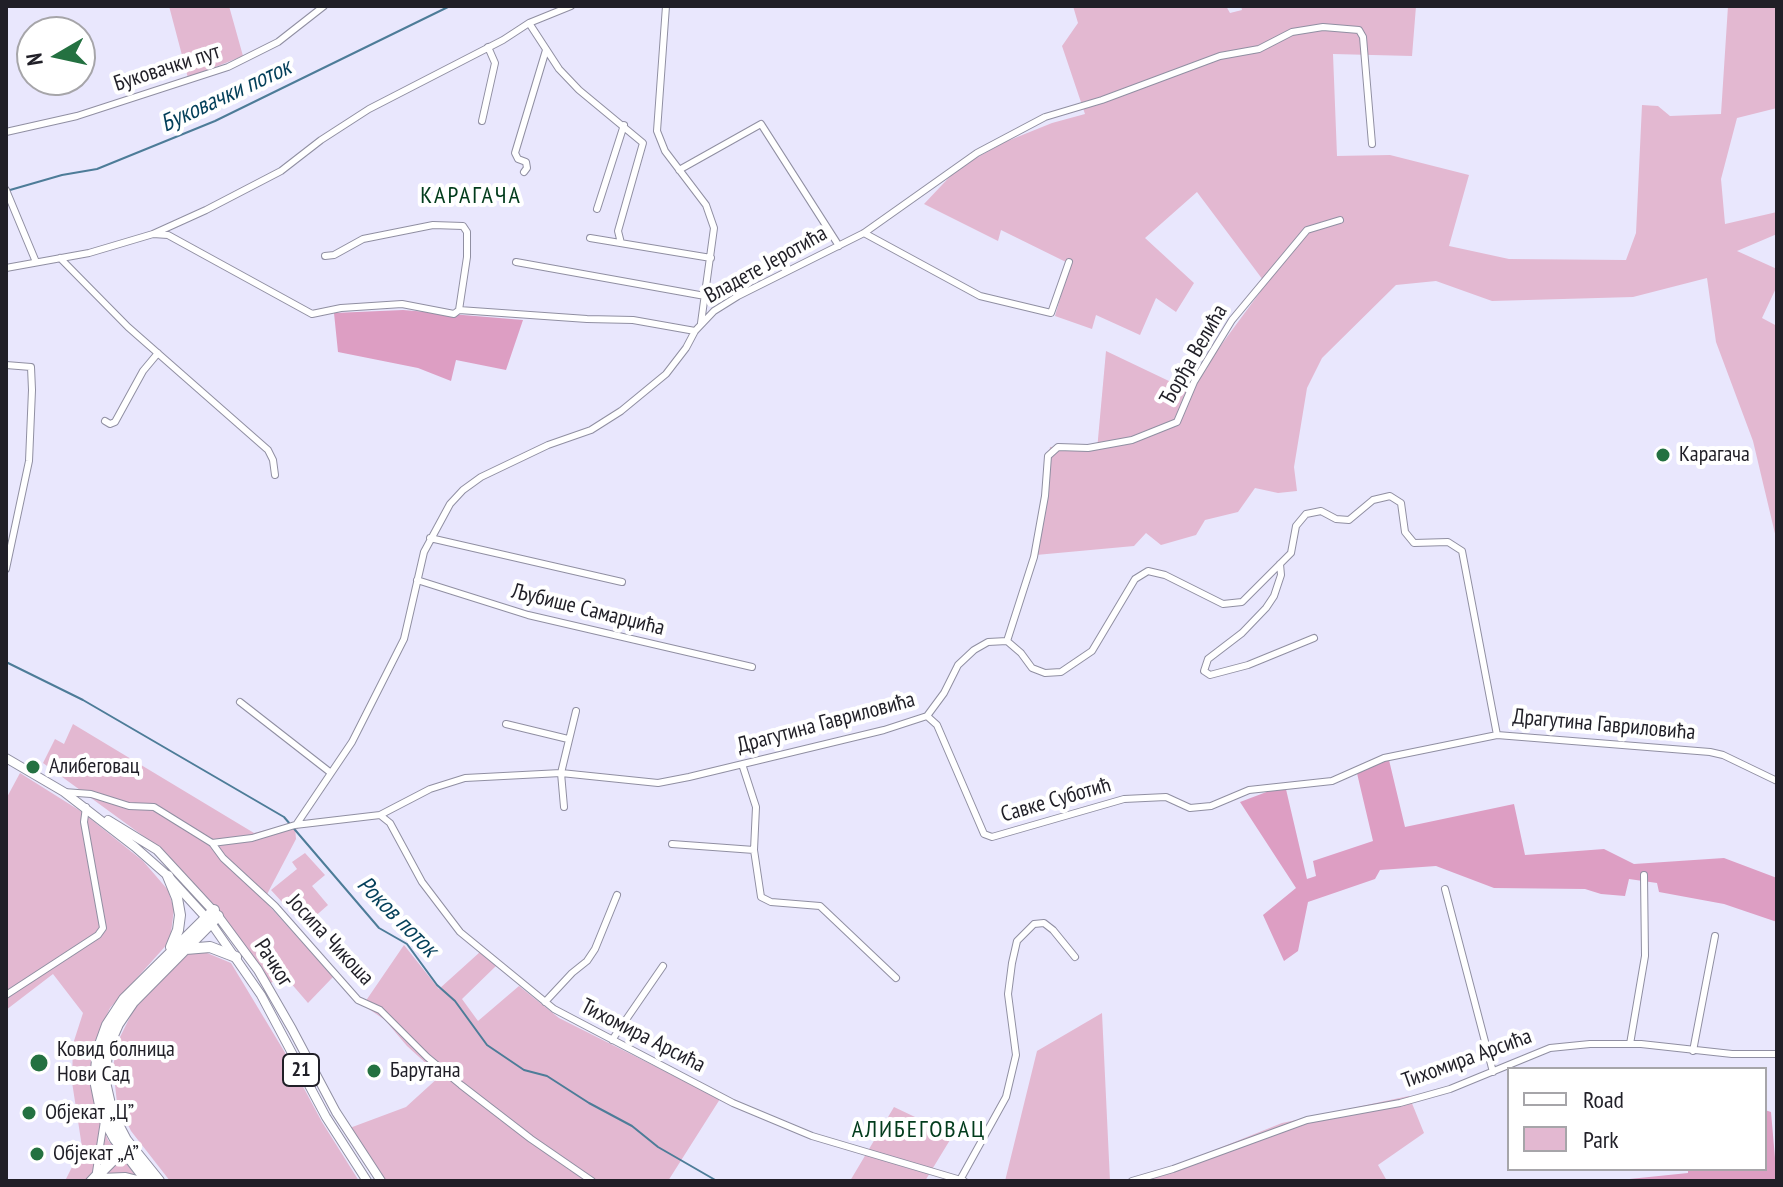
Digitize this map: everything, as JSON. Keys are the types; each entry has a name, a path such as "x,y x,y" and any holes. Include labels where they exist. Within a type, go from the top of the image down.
{"highway":[{"path":"167,954 178,930 180,915 168,876"},
{"path":"146,1181 125,1146 112,1113 106,1089 105,1062 109,1043 133,1002 212,916"},
{"path":"159,1181 104,1121 95,1080 100,1041 119,1005 167,954 212,916"},
{"path":"184,950 210,947 236,957"}],"main road":[{"name":"Рачког","path":"6,758 157,850 262,978 336,1112 381,1181"},
{"name":"Рачког","path":"86,807 212,916 271,1012 326,1117 367,1181"}],"street":[{"name":"Буковачки пут","path":"6,132 77,116 228,67 278,42 324,6"},
{"path":"6,268 89,253 153,234 281,171 369,109 529,23 571,6"},
{"path":"666,6 657,131 661,144 711,213 714,228 701,323"},
{"path":"529,23 546,50 579,90 643,143 618,231 621,243"},
{"name":"Владете Јеротића","path":"292,827 352,742 404,639 430,538 455,498 481,477 548,445 591,430 643,395 666,374 701,323 714,311 864,233 977,153 1045,117 1102,100 1220,56 1259,49 1292,32 1355,28 1361,33 1372,144"},
{"path":"482,121 495,63 488,47"},
{"path":"524,172 526,162 518,159 515,153 546,50"},
{"path":"679,170 756,124 761,124 839,246"},
{"path":"597,209 624,125"},
{"path":"6,190 36,262"},
{"name":"Ђорђа Велића","path":"1007,641 1034,557 1045,496 1048,456 1058,447 1088,448 1132,440 1177,422 1194,382 1232,320 1307,230 1340,220"},
{"path":"325,256 334,255 363,239 433,225 463,226 467,232 467,257 459,310"},
{"path":"864,233 980,296 1051,313 1069,262"},
{"path":"153,234 168,235 312,314 341,308 402,304 454,314 459,310 633,320 695,331"},
{"path":"590,238 711,258"},
{"path":"60,258 158,353 268,450 275,475"},
{"path":"516,262 705,296"},
{"path":"105,421 110,424 115,422 143,371 158,353"},
{"path":"6,365 31,367 32,380 29,461 6,569"},
{"name":"Драгутина Гавриловића","path":"212,843 252,838 292,827 380,815 430,789 465,778 561,773 658,783 884,730 927,716 944,693 958,665 988,642 1007,641 1032,668 1045,673 1061,672 1092,651 1135,579 1148,571 1165,575 1223,604 1242,602 1291,553 1296,526 1306,514 1321,511 1336,519 1349,520 1373,500 1390,496 1401,503 1405,532 1414,543 1448,542 1462,551 1497,735 1710,752 1723,755 1777,781"},
{"path":"430,538 622,582"},
{"path":"1280,564 1281,575 1266,608 1242,633 1208,659 1204,671 1210,675 1248,665 1314,638"},
{"name":"Љубише Самарџића","path":"417,580 528,615 752,667"},
{"path":"240,702 331,773"},
{"path":"564,807 561,773 576,711"},
{"name":"Савке Суботић","path":"927,716 937,725 984,834 992,837 1124,799 1166,797 1190,808 1211,806 1249,790 1332,781 1384,758 1497,735"},
{"path":"506,724 568,739"},
{"path":"742,764 756,807 754,850 761,897 771,902 820,906 896,978"},
{"name":"Јосипа Чикоша","path":"64,792 91,794 129,806 154,807 212,843 223,858 275,906 358,1000 380,1010 427,1057 461,1085 592,1181"},
{"path":"6,995 98,935 103,928 84,822 86,807"},
{"name":"Тихомира Арсића","path":"380,815 390,823 422,882 460,932 545,1002 584,1027 733,1103 812,1136 962,1180"},
{"path":"672,844 754,850"},
{"path":"1630,1044 1645,956 1644,875"},
{"path":"1445,889 1493,1072"},
{"path":"545,1002 587,961 617,895"},
{"path":"962,1180 1006,1097 1016,1055 1008,994 1017,941 1034,924 1044,923 1075,957"},
{"path":"1693,1051 1715,936"},
{"path":"612,1040 663,966"},
{"name":"Тихомира Арсића","path":"1132,1181 1173,1169 1286,1126 1400,1103 1450,1089 1550,1048 1630,1044 1732,1054 1777,1054"},
{"path":"95,1178 104,1121"},
{"path":"95,1178 125,1146"},
{"path":"95,1178 125,1176 146,1181"}],"green space":[{"path":"169,6 229,6 243,56 188,78"},
{"path":"1073,6 1226,6 1230,13 1242,10 1241,6 1416,6 1412,56 1333,54 1337,156 1390,155 1469,175 1449,246 1509,259 1626,260 1636,233 1642,105 1658,106 1670,116 1721,114 1728,6 1777,6 1777,108 1737,118 1721,179 1725,224 1777,212 1777,234 1737,251 1777,269 1777,286 1762,318 1777,326 1777,542 1753,441 1716,342 1707,278 1633,297 1492,301 1436,281 1396,285 1322,358 1307,388 1294,467 1297,491 1278,493 1255,488 1238,512 1205,520 1196,535 1161,545 1146,533 1134,546 1036,555 1050,447 1097,450 1106,351 1192,392 1213,356 1266,284 1197,192 1145,238 1194,283 1176,312 1156,298 1140,335 1096,315 1092,329 1055,316 1070,264 1001,230 998,241 924,204 958,168 1005,142 1052,123 1085,114 1062,46 1078,23"},
{"path":"73,724 254,833 282,826 295,827 296,839 264,900 333,977 308,1003 283,974 271,983 220,911 161,849 43,763 55,739 64,744"},
{"path":"20,773 82,812 143,861 168,890 174,909 170,941 110,1008 95,1041 91,1071 96,1111 108,1140 140,1181 65,1181 82,1147 72,1082 73,1044 83,1013 53,974 6,1010 6,799"},
{"path":"305,853 325,875 312,886 328,905 304,926 271,890 297,869 292,862"},
{"path":"404,945 439,989 480,952 497,965 462,999 478,1021 519,986 559,1018 720,1099 668,1181 381,1181 347,1129 406,1107 440,1076 407,1046 385,1020 363,1005"},
{"path":"200,950 231,963 359,1181 170,1181 131,1131 117,1103 113,1066 119,1039 136,1005 185,955"},
{"path":"1102,1013 1110,1181 1005,1181 1037,1051"},
{"path":"1409,1096 1424,1133 1378,1165 1387,1181 1123,1181 1172,1167 1282,1123"},
{"path":"894,1107 953,1135 925,1181 850,1181"}],"shaded area":[{"path":"403,310 523,320 506,370 456,360 451,381 418,368 338,352 334,313"},
{"path":"1389,760 1405,827 1514,804 1525,855 1604,849 1634,864 1724,858 1777,878 1777,922 1724,904 1659,892 1657,883 1629,879 1625,896 1585,889 1494,888 1436,866 1380,870 1375,879 1308,902 1298,951 1284,961 1263,915 1296,888 1240,802 1285,785 1307,879 1316,876 1313,861 1373,841 1356,769"},
{"path":"1767,1111 1771,1112 1777,1181 1610,1181 1688,1173 1767,1171"}],"waterway":[{"name":"Буковачки поток","path":"10,190 97,169 215,121 450,6"},
{"name":"Роков поток","path":"6,662 83,700 284,817 379,928 407,944 487,1045 524,1070 547,1076 632,1126 658,1147 717,1181"}],"place":[{"name":"Карагача","path":"1663,455"},
{"name":"Алибеговац","path":"33,767"},
{"name":"Ковид болница Нови Сад","path":"39,1063"},
{"name":"Барутана","path":"374,1071"},
{"name":"Објекат „Ц”","path":"29,1113"},
{"name":"Објекат „А”","path":"37,1154"}],"district":[{"name":"КАРАГАЧА","path":"471,196"},
{"name":"АЛИБЕГОВАЦ","path":"919,1130"}]}
